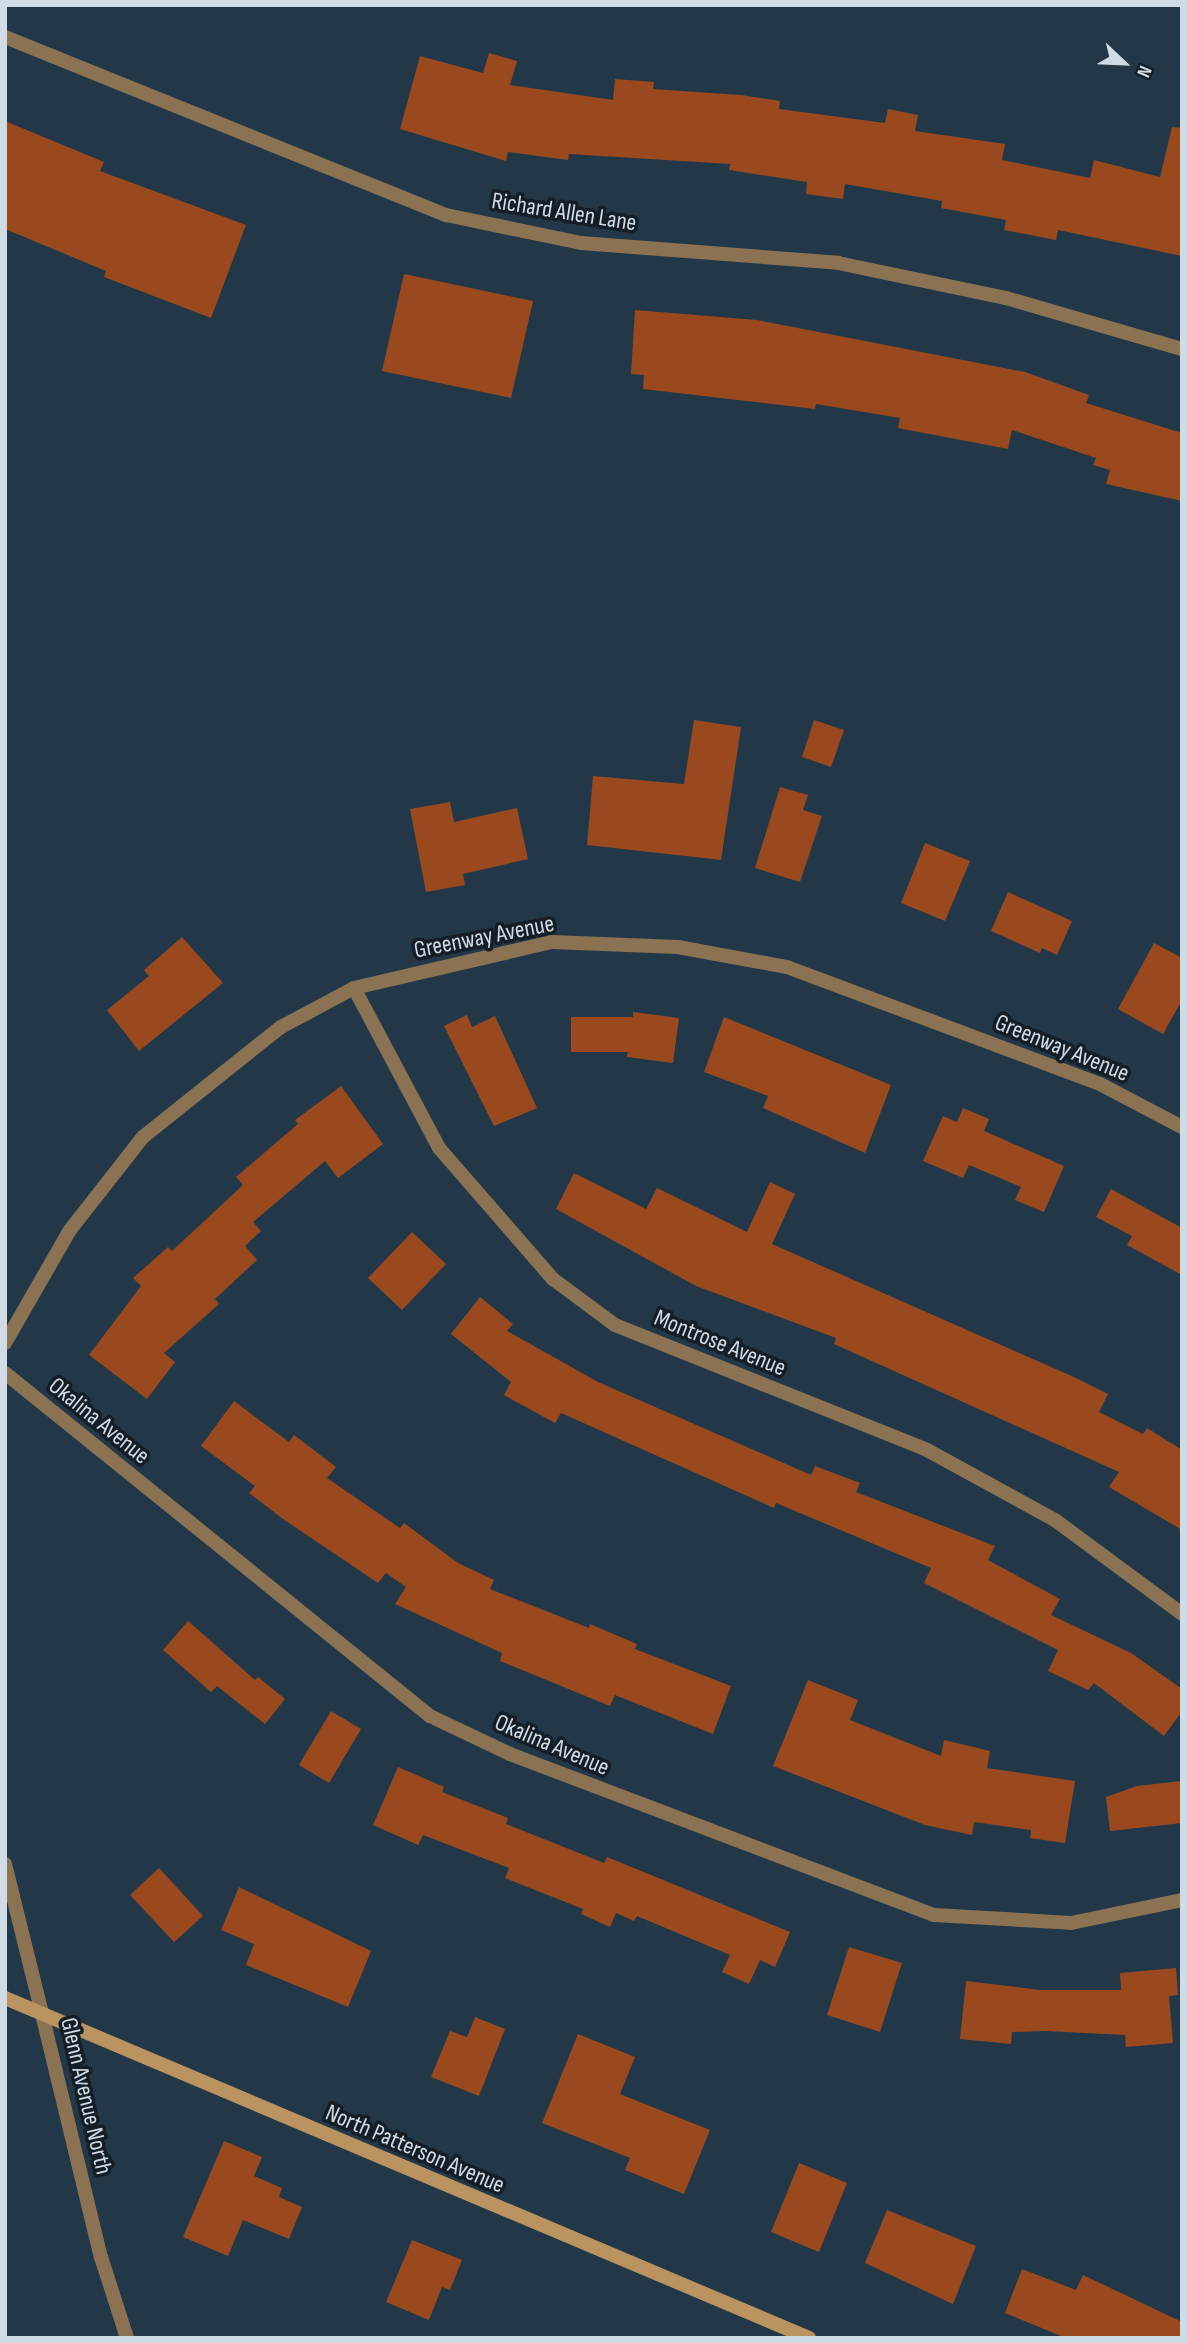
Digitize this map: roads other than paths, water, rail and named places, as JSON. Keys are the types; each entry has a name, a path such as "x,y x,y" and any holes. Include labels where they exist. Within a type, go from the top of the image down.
{"main road":[{"name":"North Patterson Avenue","path":"5,1998 809,2338"}],"street":[{"name":"Richard Allen Lane","path":"5,37 446,215 581,243 838,263 1006,298 1182,349"},
{"name":"Greenway Avenue","path":"5,1343 70,1230 143,1138 281,1027 354,988 552,943 678,947 787,967 1100,1084 1182,1127"},
{"name":"Montrose Avenue","path":"354,988 439,1147 553,1279 615,1325 927,1450 1055,1520 1182,1615"},
{"name":"Okalina Avenue","path":"5,1373 430,1716 510,1754 934,1915 1071,1923 1182,1899"},
{"name":"Glenn Avenue North","path":"5,1864 101,2257 127,2338"}]}
